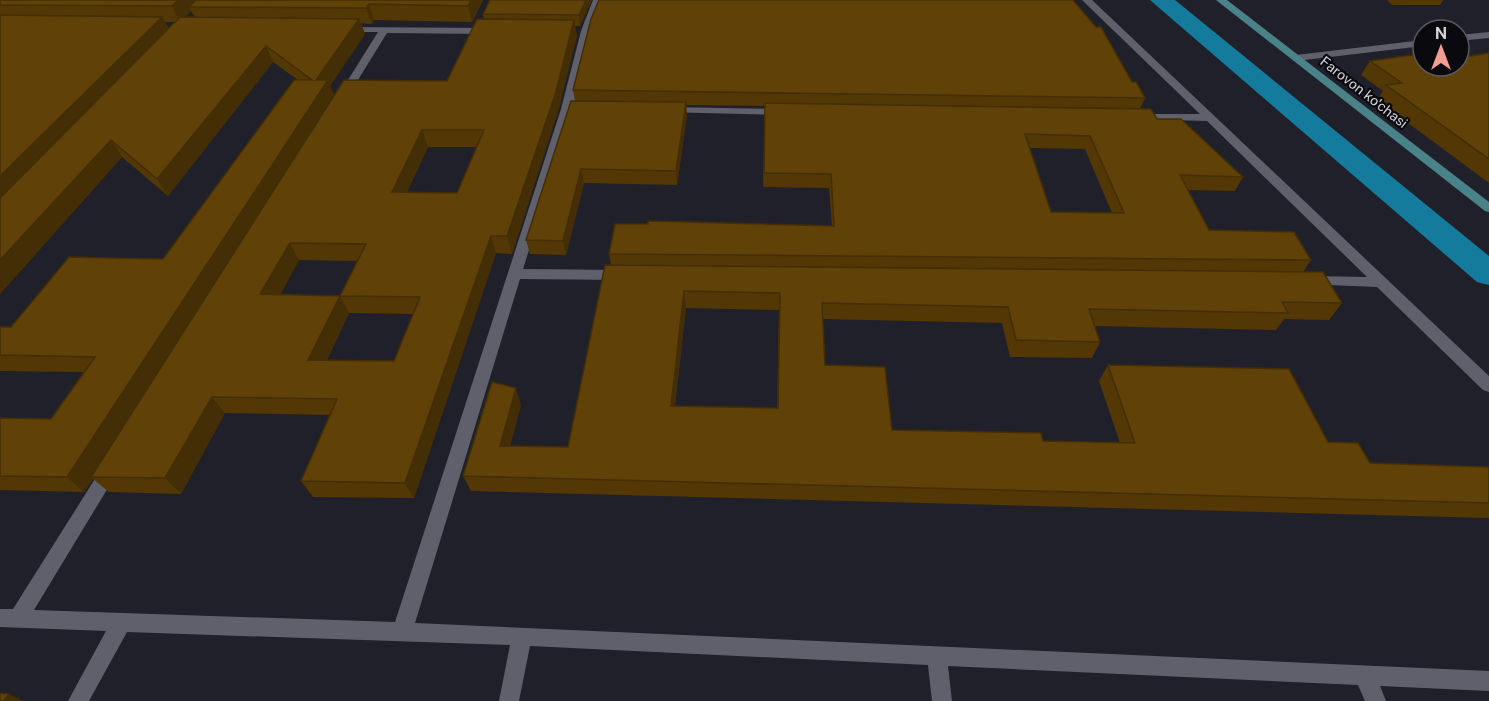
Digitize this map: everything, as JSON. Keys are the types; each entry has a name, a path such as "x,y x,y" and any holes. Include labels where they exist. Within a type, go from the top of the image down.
{"street":[{"name":"Farovon ko'chasi","path":"1221,0 1489,208"},
{"path":"402,632 515,274 573,109 580,31 601,4"},
{"path":"1087,5 1209,118 1489,386"},
{"path":"337,29 503,31"},
{"path":"333,111 384,30"},
{"path":"650,110 793,112"},
{"path":"1126,117 1209,118"},
{"path":"515,274 634,275"},
{"path":"1299,281 1382,282"},
{"path":"9,618 119,456"},
{"path":"9,618 522,636 1489,681"},
{"path":"78,701 121,623"},
{"path":"509,701 522,636"},
{"path":"937,656 942,701"},
{"path":"1364,676 1376,701"}],"lane":[{"path":"1471,37 1489,35"},
{"path":"1296,58 1411,44"}],"building":[{"path":"0,0 178,0 172,6 0,5"},
{"path":"196,0 471,0 468,6 369,4 366,8 189,7"},
{"path":"490,0 586,0 579,15 483,14"},
{"path":"599,0 1073,0 1096,27 1101,27 1132,82 1136,82 1145,98 573,90 591,19"},
{"path":"0,15 162,17 0,176"},
{"path":"180,17 359,19 316,80 328,80 67,477 0,476 0,418 51,419 95,357 0,355 0,327 11,327 69,257 163,259 294,80 312,80 266,46 157,179 111,140 0,260 0,198"},
{"path":"477,19 574,20 556,92 507,236 491,236 405,483 301,481 337,399 212,397 165,478 91,477 344,80 447,81","holes":["422,130 484,130 457,193 392,192","290,243 366,244 340,296 260,294","340,296 420,297 394,361 308,360"]},
{"path":"1489,53 1489,159 1386,85 1402,83 1370,61 1411,55 1411,78 1471,78 1471,56"},
{"path":"571,101 686,102 676,171 581,169 563,241 526,240"},
{"path":"765,103 1151,109 1157,119 1181,119 1243,177 1180,175 1209,230 1294,232 1311,260 609,254 615,224 648,224 648,221 834,226 831,174 764,173","holes":["1025,134 1090,136 1124,213 1051,212"]},
{"path":"605,265 1323,272 1342,303 1282,302 1288,313 1089,309 1100,342 1016,340 1008,307 822,303 825,365 885,367 892,430 1041,433 1043,441 1135,443 1108,365 1289,369 1328,442 1358,443 1370,463 1489,467 1489,503 463,476 492,382 516,388 500,446 568,447","holes":["684,291 780,293 778,408 671,406"]},
{"path":"0,693 9,694 4,701 0,701"}],"waterway":[{"path":"1161,0 1489,274"}]}
